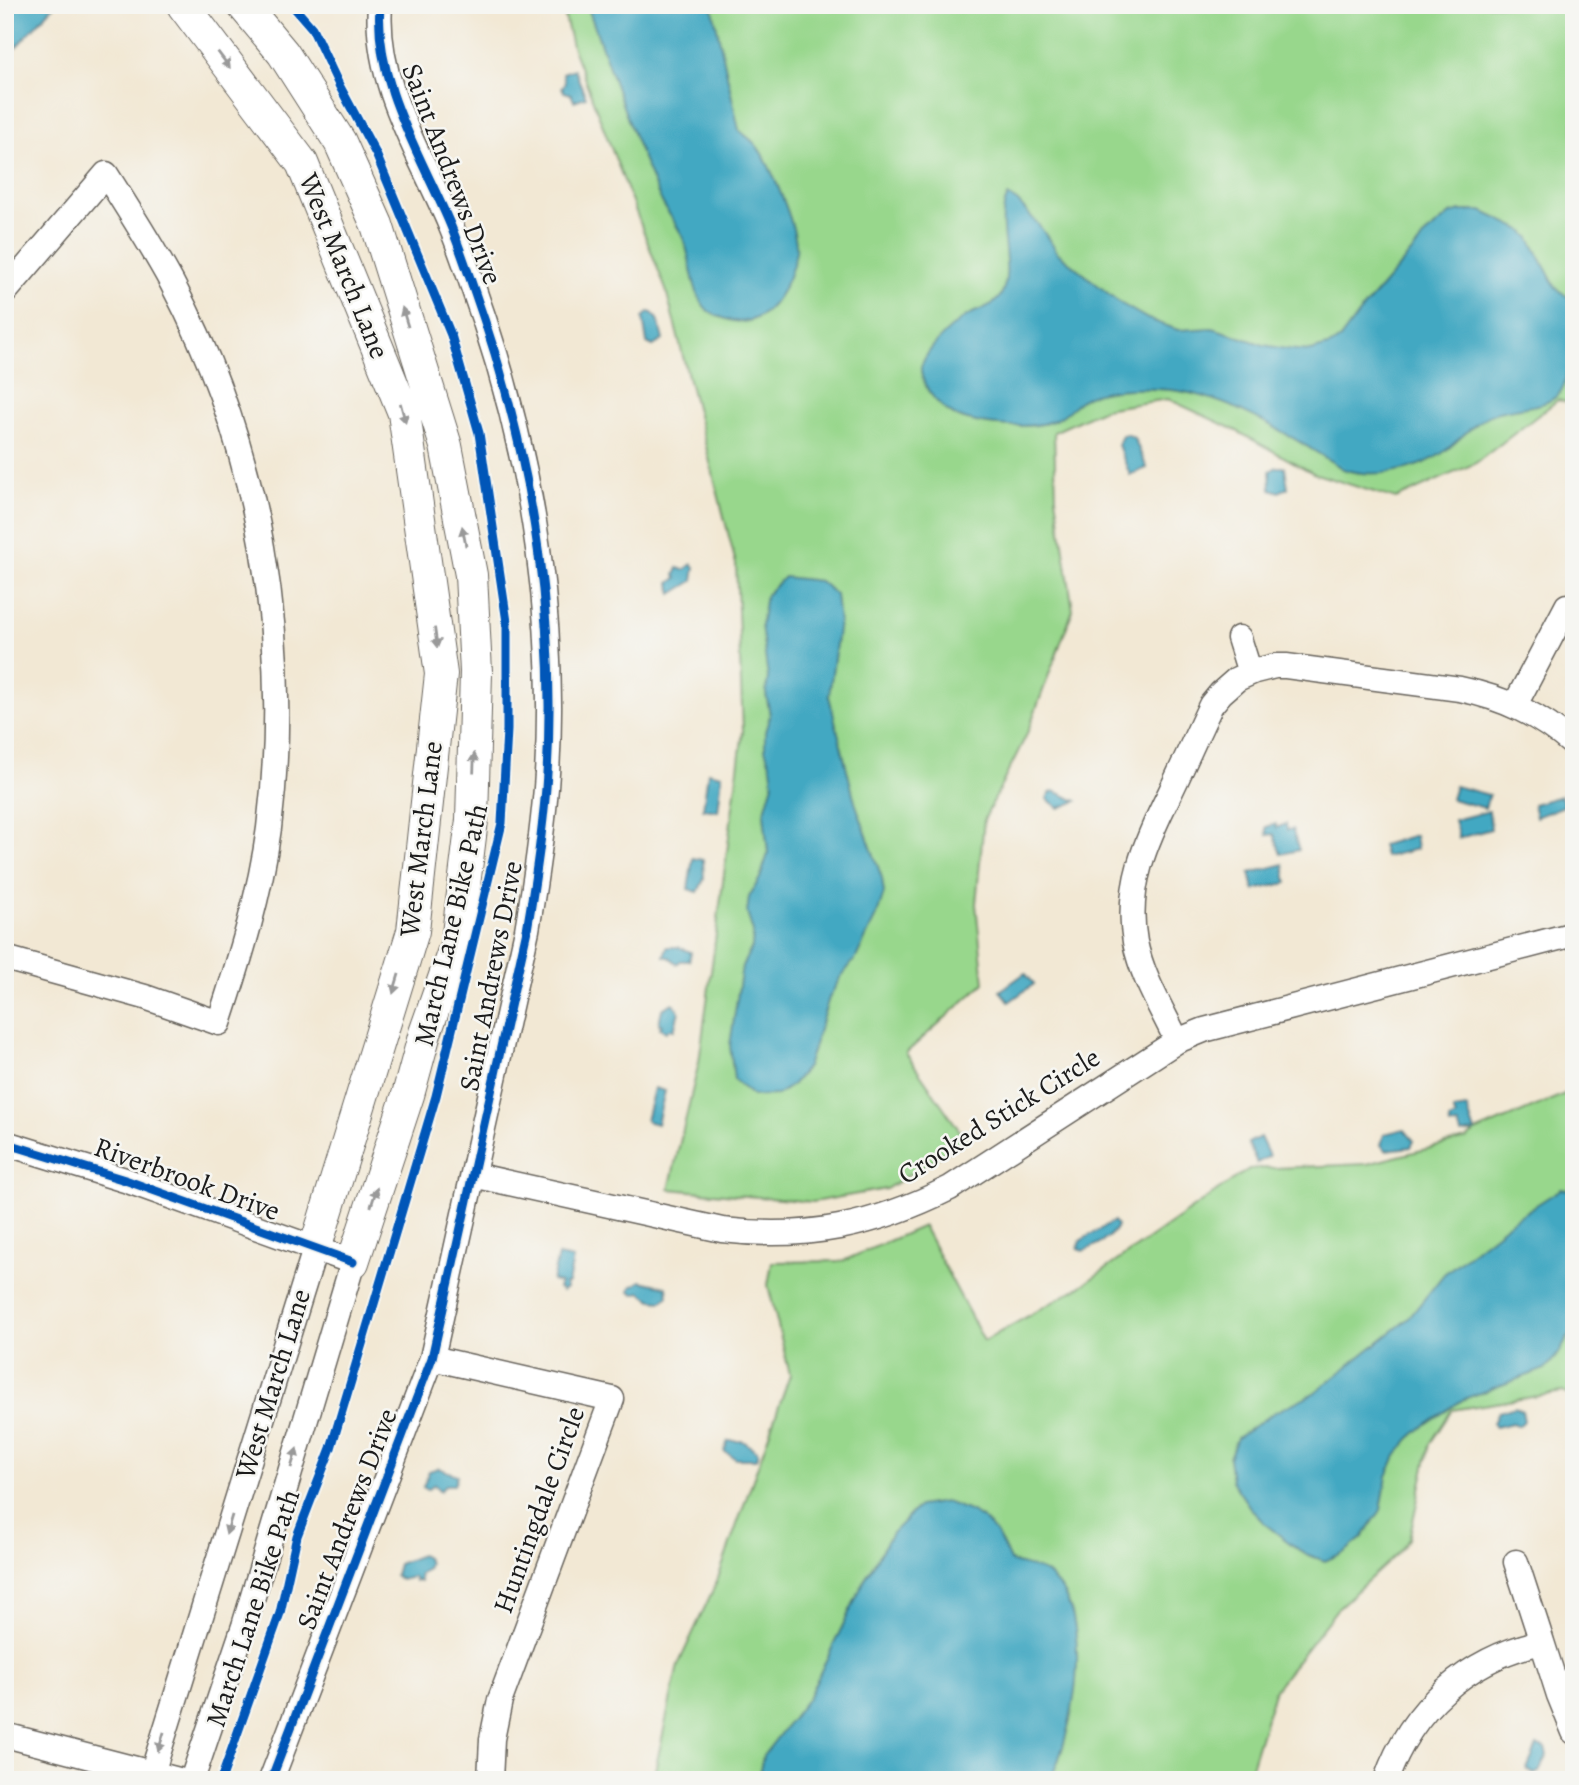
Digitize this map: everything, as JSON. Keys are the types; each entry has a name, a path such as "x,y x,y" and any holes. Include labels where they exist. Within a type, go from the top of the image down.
{"main road":[{"name":"West March Lane","path":"184,5 302,163 404,413 441,674 413,930 315,1249"},
{"name":"West March Lane","path":"243,5 283,53 340,142 377,225 446,446 471,575 476,672 472,820 457,942 425,1033 408,1095 353,1262"}],"street":[{"name":"Saint Andrews Drive","path":"271,1780 432,1358 527,930 539,860 547,774 547,642 541,574 519,441 501,375 452,228 398,109 387,78 381,47 380,5"},
{"path":"5,292 106,174 173,285 201,345 237,443 256,514 267,577 275,642 277,708 268,829 257,892 242,953 219,1023 145,997 5,958"},
{"path":"1515,705 1567,606"},
{"path":"1239,638 1250,673"},
{"path":"1177,1041 1143,968 1135,943 1133,896 1137,867 1146,842 1211,705 1237,680 1250,673 1286,666 1460,689 1515,705 1542,720 1574,745"},
{"name":"Crooked Stick Circle","path":"473,1175 722,1230 798,1234 839,1228 912,1207 950,1188 1177,1041 1204,1030 1574,934"},
{"name":"Riverbrook Drive","path":"5,1143 114,1176 353,1262"},
{"name":"West March Lane","path":"151,1776 315,1249"},
{"name":"West March Lane","path":"192,1780 244,1626 353,1262"},
{"name":"Huntingdale Circle","path":"432,1358 612,1399 500,1700 492,1738 490,1780"},
{"path":"1516,1562 1559,1695 1574,1732"},
{"path":"1386,1780 1393,1759 1407,1734 1445,1689 1471,1670 1496,1657 1542,1642"},
{"path":"5,1735 151,1776 178,1780"}],"green space":[{"path":"562,5 1574,5 1574,404 1558,400 1476,463 1396,499 1313,473 1235,430 1168,399 1104,409 1054,432 1056,497 1073,610 1026,736 984,820 976,904 984,983 906,1053 966,1140 886,1189 813,1202 669,1189 699,1062 743,731 736,564 666,290 572,46"},
{"path":"1574,1090 1574,1399 1563,1392 1452,1410 1430,1444 1409,1539 1397,1554 1338,1608 1275,1689 1247,1780 653,1780 678,1665 717,1581 790,1375 768,1285 772,1262 843,1261 923,1226 984,1341 1081,1286 1249,1169 1367,1164 1466,1139 1475,1132"}],"water":[{"path":"5,5 53,7 5,59"},
{"path":"587,5 712,5 739,130 755,144 768,165 782,196 796,242 789,278 774,303 764,313 740,322 716,315 707,310 702,302 684,240 650,175"},
{"path":"574,69 586,97 574,101 571,94 564,92 562,87 565,83 563,73"},
{"path":"1008,196 1017,201 1039,225 1058,253 1120,303 1148,319 1178,330 1213,328 1264,345 1311,351 1331,345 1340,339 1424,236 1450,214 1482,211 1522,230 1530,238 1556,288 1573,301 1572,347 1564,384 1556,397 1539,405 1500,411 1486,417 1431,460 1407,469 1380,473 1343,469 1283,432 1238,409 1193,394 1171,390 1131,389 1100,392 1082,400 1057,419 1035,425 994,425 958,417 946,410 933,396 923,379 921,368 935,344 947,332 965,317 994,303 1001,295 1006,272 1003,219"},
{"path":"648,312 658,319 663,340 653,346 647,343 643,318"},
{"path":"1127,434 1134,438 1147,468 1130,475 1118,445 1122,435"},
{"path":"1285,467 1288,488 1279,492 1271,489 1270,471"},
{"path":"692,564 695,567 693,581 672,594 670,583 677,578 675,575 678,568 684,570"},
{"path":"784,577 820,581 836,595 839,622 829,696 855,802 882,878 884,893 856,958 829,998 807,1067 793,1084 777,1095 753,1096 734,1080 730,1045 742,966 752,947 753,932 747,913 749,897 760,878 768,854 764,814 773,783 765,749 765,732 770,715 761,625 766,595"},
{"path":"708,772 722,775 718,811 703,809"},
{"path":"1455,786 1489,795 1485,808 1451,799"},
{"path":"1054,791 1077,801 1059,808 1047,799"},
{"path":"1561,796 1564,806 1536,817 1533,804"},
{"path":"1489,811 1491,829 1459,838 1454,820"},
{"path":"1276,824 1276,828 1286,824 1287,830 1292,829 1299,850 1281,854 1274,834 1267,835 1266,827"},
{"path":"1415,835 1417,849 1385,857 1382,845"},
{"path":"693,858 703,860 704,879 698,892 688,889"},
{"path":"1284,864 1287,883 1254,890 1250,873"},
{"path":"667,947 678,947 691,952 689,961 680,961 677,964 664,956"},
{"path":"1025,973 1034,984 1009,1002 1000,991"},
{"path":"673,1003 679,1011 674,1030 669,1029 666,1032 659,1024 662,1009"},
{"path":"654,1088 665,1091 657,1124 646,1121"},
{"path":"1467,1108 1475,1132 1461,1134 1458,1125 1450,1126 1449,1120 1456,1117 1453,1110"},
{"path":"1404,1129 1414,1141 1411,1147 1386,1150 1381,1145 1384,1134"},
{"path":"1260,1137 1269,1156 1257,1163 1248,1143"},
{"path":"1561,1189 1574,1191 1574,1326 1560,1352 1545,1369 1464,1399 1426,1424 1409,1439 1396,1456 1387,1476 1381,1510 1362,1538 1345,1552 1325,1561 1303,1553 1265,1524 1232,1481 1229,1458 1237,1438 1273,1413 1314,1393 1409,1318 1444,1274 1513,1220"},
{"path":"1114,1221 1117,1226 1102,1242 1082,1251 1078,1247 1080,1241"},
{"path":"558,1256 573,1259 568,1284 565,1284 566,1288 562,1291 558,1288 560,1283 552,1281"},
{"path":"641,1281 667,1287 668,1296 662,1301 652,1300 640,1292 634,1294 630,1291 631,1287"},
{"path":"1515,1407 1522,1411 1524,1421 1519,1426 1512,1423 1495,1427 1493,1423 1498,1412"},
{"path":"728,1441 743,1441 758,1452 756,1459 736,1459 724,1451"},
{"path":"438,1468 457,1475 454,1485 446,1485 440,1491 434,1484 428,1490 423,1487 429,1471"},
{"path":"945,1502 969,1511 986,1522 999,1537 1010,1561 1047,1574 1057,1584 1068,1603 1075,1626 1076,1681 1066,1736 1050,1780 758,1780 763,1756 808,1698 866,1577 892,1533 919,1506"},
{"path":"421,1555 429,1563 427,1569 419,1574 420,1581 415,1581 413,1577 401,1580 395,1575 398,1564"},
{"path":"1537,1746 1546,1748 1548,1755 1539,1772 1534,1774 1527,1769"}],"cycle path":[{"name":"March Lane Bike Path","path":"221,1780 280,1613 297,1536 331,1448 436,1096 502,823 507,730 507,622 479,433 451,335 376,154 312,28 292,5"},
{"path":"271,1780 432,1358 527,930 546,788 549,729 545,610 529,492 502,376 484,319 450,224 392,91 384,63 380,5"},
{"path":"5,1143 125,1180 353,1262"}]}
